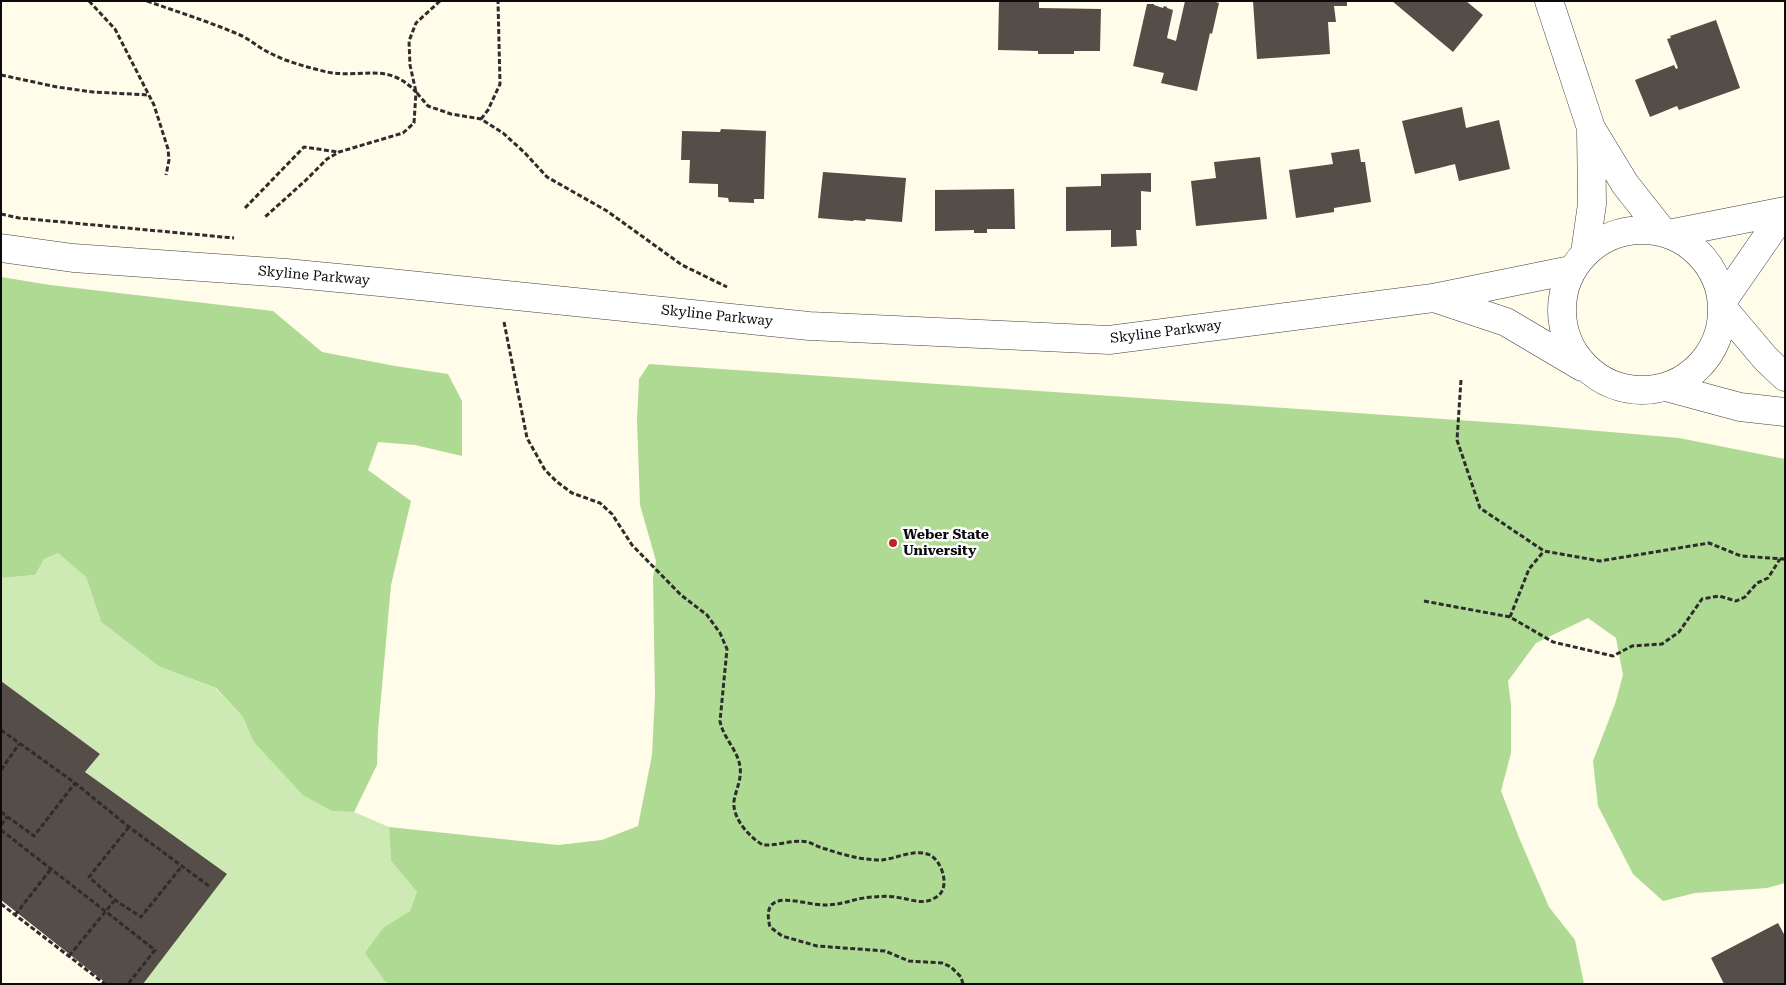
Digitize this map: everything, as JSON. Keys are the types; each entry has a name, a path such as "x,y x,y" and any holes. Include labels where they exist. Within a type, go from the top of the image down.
{"street":[{"path":"1549,1 1591,128 1625,184 1665,232 1687,242 1707,262 1715,274 1722,304 1720,330 1708,356 1689,376 1666,387 1638,391 1611,385 1587,370 1570,347 1561,320 1562,296 1578,261 1592,204 1591,128"},
{"path":"1578,261 1589,248 1613,234 1633,229 1665,232 1785,211"},
{"path":"1722,304 1785,211"},
{"name":"Skyline Parkway","path":"1,248 73,258 286,273 809,326 1109,340 1433,298 1578,261"},
{"name":"Skyline Parkway","path":"1433,298 1506,322 1587,370"},
{"path":"1722,304 1765,358 1785,377"},
{"path":"1666,387 1740,407 1785,412"}],"path":[{"path":"89,1 114,29 149,95 168,149 169,160 166,175"},
{"path":"147,1 242,35 266,52 306,67 341,75 381,73 394,76 408,84 428,106 451,114 481,119 502,133 548,177 607,211 682,265 733,289"},
{"path":"265,217 327,159 339,152 403,133 414,123 416,92 410,65 409,41 416,23 440,1"},
{"path":"481,119 492,103 500,84 498,1"},
{"path":"1,75 57,87 93,92 149,95"},
{"path":"245,208 304,146 339,152"},
{"path":"499,294 527,438 545,470 572,493 600,503 612,514 632,545 681,595 707,615 720,633 727,650 720,721 721,729 737,756 740,766 741,777 734,802 735,812 741,824 763,845 808,842 864,859 893,859 918,852 932,856 942,870 944,880 942,891 935,898 926,902 901,898 872,897 841,904 824,905 783,899 769,909 768,920 770,927 782,936 817,946 885,951 910,961 942,963 951,967 961,977 962,984"},
{"path":"1461,380 1457,440 1480,508 1544,550 1600,561 1709,543 1741,556 1783,559"},
{"path":"1510,617 1529,569 1544,550"},
{"path":"1424,601 1510,617 1553,642 1613,656 1632,646 1662,644 1679,632 1702,599 1719,596 1736,601 1745,597 1757,583 1768,578 1783,559"},
{"path":"1,730 75,783 129,827 209,886"},
{"path":"1,770 20,744"},
{"path":"1,812 34,836 75,783"},
{"path":"1,825 7,816"},
{"path":"129,827 89,877 115,900 141,917 182,866"},
{"path":"1,830 155,950 128,984"},
{"path":"15,915 51,869"},
{"path":"69,956 115,900"},
{"path":"1,904 105,984"}],"green space":[{"path":"1,277 50,285 273,311 322,352 448,374 462,401 462,456 415,445 378,442 368,470 411,501 391,585 378,731 377,765 354,812 332,811 303,795 253,741 243,717 216,688 160,667 101,622 86,577 58,553 44,559 35,575 1,578"},
{"path":"649,364 1530,425 1679,438 1785,459 1785,883 1767,888 1695,893 1663,901 1633,874 1598,806 1593,761 1615,704 1623,675 1616,638 1588,618 1536,643 1508,681 1511,705 1511,753 1501,791 1549,907 1575,940 1584,984 389,984 365,953 384,927 410,911 417,892 391,861 389,827 558,845 602,840 638,826 652,755 655,695 653,578 656,561 640,505 637,421 639,379"},
{"path":"58,553 86,577 101,622 160,667 215,688 243,717 253,741 332,811 354,812 389,827 391,861 417,892 410,911 384,927 385,981 389,984 143,984 227,874 85,772 100,754 1,681 1,578 35,575 44,558"}],"building":[{"path":"999,1 1039,1 1039,8 1101,9 1100,51 1074,51 1074,54 1038,54 1038,51 998,50"},
{"path":"1185,1 1212,1 1219,3 1197,91 1161,83 1164,73 1133,66 1147,4 1154,4 1163,8 1164,6 1173,10 1167,38 1176,41"},
{"path":"1253,1 1347,1 1347,6 1334,6 1336,22 1328,22 1330,54 1257,59"},
{"path":"1392,1 1466,1 1483,15 1453,52"},
{"path":"1716,20 1740,88 1679,110 1677,106 1650,117 1635,80 1674,65 1676,69 1678,68 1667,39 1671,38 1670,36"},
{"path":"1462,107 1466,128 1499,120 1510,169 1459,181 1455,164 1415,174 1402,121"},
{"path":"721,129 766,131 764,199 754,199 754,203 729,202 728,198 718,197 718,184 689,183 690,160 681,160 682,131 720,132"},
{"path":"1359,149 1361,162 1365,162 1371,202 1334,208 1334,212 1296,218 1289,170 1333,164 1331,153"},
{"path":"1260,157 1267,219 1196,226 1191,181 1216,178 1214,162"},
{"path":"823,172 906,178 902,222 818,218"},
{"path":"1151,173 1151,192 1141,191 1141,230 1136,230 1137,246 1111,247 1111,230 1066,231 1066,187 1101,186 1101,174"},
{"path":"1014,189 1015,229 987,229 987,233 974,233 974,230 935,231 935,190"},
{"path":"1,681 100,754 85,772 227,874 143,984 107,984 1,900"},
{"path":"1778,923 1785,936 1785,984 1724,984 1711,958"}],"place":[{"name":"Weber State University","path":"893,543"}]}
